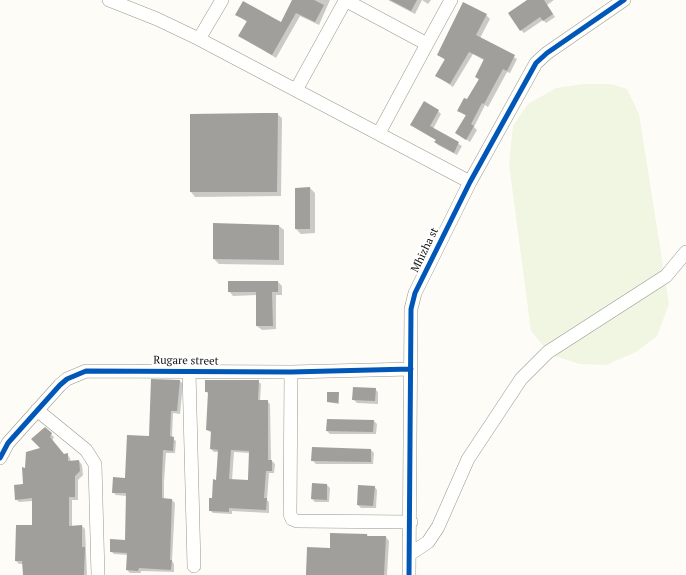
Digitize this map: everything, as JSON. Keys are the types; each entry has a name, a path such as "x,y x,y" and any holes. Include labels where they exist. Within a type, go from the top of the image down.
{"street":[{"path":"109,0 157,19 200,39 470,182"},
{"path":"200,39 222,0"},
{"path":"296,90 345,0 426,44"},
{"path":"379,133 451,0"},
{"name":"Mhizha st","path":"409,575 411,522 411,309 415,293 470,182 541,57 624,0"},
{"path":"410,554 428,542 438,527 468,459 521,379 548,352 666,276 686,252"},
{"name":"Rugare street","path":"0,458 8,442 67,379 86,371 290,372 411,369"},
{"path":"189,372 194,566"},
{"path":"290,372 290,514 292,519 297,521 411,522"},
{"path":"37,410 86,450 95,464 98,575"}],"green space":[{"path":"584,84 611,84 627,89 639,114 669,304 657,336 636,352 606,365 580,364 551,355 531,331 509,164 513,126 528,104 556,88"}],"building":[{"path":"292,0 314,0 324,5 315,22 296,13 272,55 238,36 247,21 235,15 243,1 281,22"},
{"path":"390,0 417,0 411,11"},
{"path":"527,0 544,0 553,14 543,21 540,17 520,31 508,13"},
{"path":"463,2 487,14 476,35 515,55 507,71 503,69 484,104 482,103 471,124 474,126 466,140 455,133 466,115 457,111 464,98 467,99 479,79 475,77 484,59 469,52 450,84 435,76 445,59 437,55"},
{"path":"424,101 439,110 430,126 459,142 454,153 434,142 436,140 410,125"},
{"path":"278,113 277,192 190,192 190,114"},
{"path":"310,187 310,229 295,229 295,188"},
{"path":"213,223 279,225 279,260 213,259"},
{"path":"228,281 278,281 278,292 272,292 273,326 256,326 256,292 228,292"},
{"path":"151,379 180,380 177,411 171,411 170,436 174,437 173,451 163,450 162,498 172,499 171,570 139,568 138,571 126,570 127,553 110,552 110,539 125,540 126,493 112,493 113,477 125,478 127,435 149,436"},
{"path":"205,380 259,380 258,400 268,400 268,460 272,460 272,471 266,471 264,498 267,498 266,510 229,508 229,512 209,511 209,498 212,498 213,479 216,480 218,450 210,449 211,431 206,430 208,392 205,392","holes":["231,450 249,451 248,480 229,479"]},
{"path":"353,387 376,388 375,401 352,400"},
{"path":"327,392 339,392 338,403 327,402"},
{"path":"327,419 374,420 373,432 326,431"},
{"path":"45,427 52,433 50,437 64,454 68,453 68,461 79,460 80,471 75,476 75,497 69,497 69,526 82,525 82,547 85,547 84,575 23,575 22,561 15,561 16,525 32,525 32,498 15,500 14,485 23,484 22,467 25,468 26,452 40,448 31,439"},
{"path":"312,447 371,449 371,462 311,461"},
{"path":"312,483 327,484 327,500 311,499"},
{"path":"358,485 375,486 373,506 357,505"},
{"path":"330,533 386,536 384,575 306,575 307,547 330,548"}],"cycle path":[{"path":"409,575 411,309 415,293 470,182 536,63 547,53 624,0"},
{"path":"0,458 8,443 60,385 67,379 86,371 291,372 411,369"}]}
